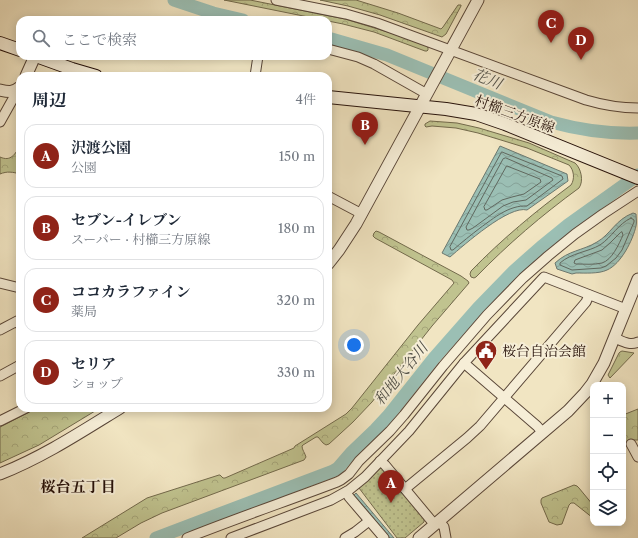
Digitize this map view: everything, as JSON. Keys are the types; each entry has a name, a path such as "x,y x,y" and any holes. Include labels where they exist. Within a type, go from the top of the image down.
{"main road":[{"path":"0,43 16,49"},
{"path":"46,60 82,72"},
{"name":"村櫛三方原線","path":"332,97 461,111 505,124 638,178"}],"street":[{"path":"276,0 330,10 367,20 586,100 609,106 638,108"},
{"path":"332,259 348,237 362,214 478,0"},
{"path":"332,50 374,64 429,90"},
{"path":"28,72 33,60"},
{"path":"256,72 257,60"},
{"path":"0,90 9,92 16,90"},
{"path":"0,122 16,92"},
{"path":"187,538 330,485 345,478 359,461 383,439 443,366 510,290 575,234 638,191"},
{"path":"332,198 362,214"},
{"path":"232,538 322,504 346,492 364,477 409,431 464,363 544,278 626,309"},
{"path":"419,538 543,433 568,411 585,393 604,363 638,279"},
{"path":"0,283 16,287"},
{"path":"405,489 486,420 586,302 589,295"},
{"path":"0,330 16,322"},
{"path":"615,338 631,344 638,342"},
{"path":"464,363 537,426 543,433"},
{"path":"0,376 16,367"},
{"path":"0,421 18,412"},
{"path":"0,474 32,460 56,447 113,412"},
{"path":"631,444 638,457"},
{"path":"380,461 437,523 444,527 446,538"},
{"path":"346,492 384,538"},
{"path":"345,538 369,521"}],"green space":[{"path":"224,0 250,0 330,16 303,16"},
{"path":"320,0 356,0 398,13 441,29 458,5 461,6 446,34 442,37 380,15"},
{"path":"332,16 391,33 427,46 428,50 425,51 374,32 332,22"},
{"path":"430,121 457,123 529,143 575,163 579,168 581,175 581,185 526,230 476,277 471,277 471,271 495,248 532,215 571,185 573,180 573,172 569,165 527,148 478,133 456,128 426,127 425,124"},
{"path":"16,151 16,173 5,172 0,174 0,157 7,159"},
{"path":"376,231 461,276 469,283 432,326 372,402 353,422 329,444 326,445 318,437 316,437 303,445 302,447 306,457 304,460 162,513 141,523 116,538 82,538 147,498 219,475 225,478 294,448 346,414 352,408 418,325 454,283 452,280 375,238 373,236"},
{"path":"622,351 634,353 610,378 608,375 619,353"},
{"path":"638,409 638,440 626,443 626,418 626,414"},
{"path":"29,412 93,412 39,445 0,463 0,427"},
{"path":"380,468 383,468 424,517 424,522 405,538 397,538 359,488"},
{"path":"574,485 577,486 590,501 590,516 574,503 571,503 562,524 557,525 549,522 541,503 542,498"}],"water":[{"path":"500,146 567,174 568,181 527,210 519,210 509,214 487,227 450,257 442,253"},
{"path":"633,213 636,214 636,223 632,238 622,257 612,267 600,272 572,274 557,269 555,263 560,259 602,239 617,223"},
{"path":"356,493 394,538 390,538 354,495"}],"waterway":[{"name":"花川","path":"174,0 226,16"},
{"name":"花川","path":"332,39 387,55 551,122 594,131 638,133"},
{"name":"和地大谷川","path":"156,538 338,468 388,416 434,358 478,308 515,270 568,225 638,175"},
{"name":"和地大谷川","path":"338,468 342,473"}],"place":[{"name":"ココカラファイン","path":"551,43"},
{"name":"セリア","path":"581,60"},
{"name":"セブン-イレブン","path":"365,145"},
{"name":"桜台自治会館","path":"486,370"},
{"name":"沢渡公園","path":"391,503"}],"district":[{"name":"桜台五丁目","path":"78,487"}]}
